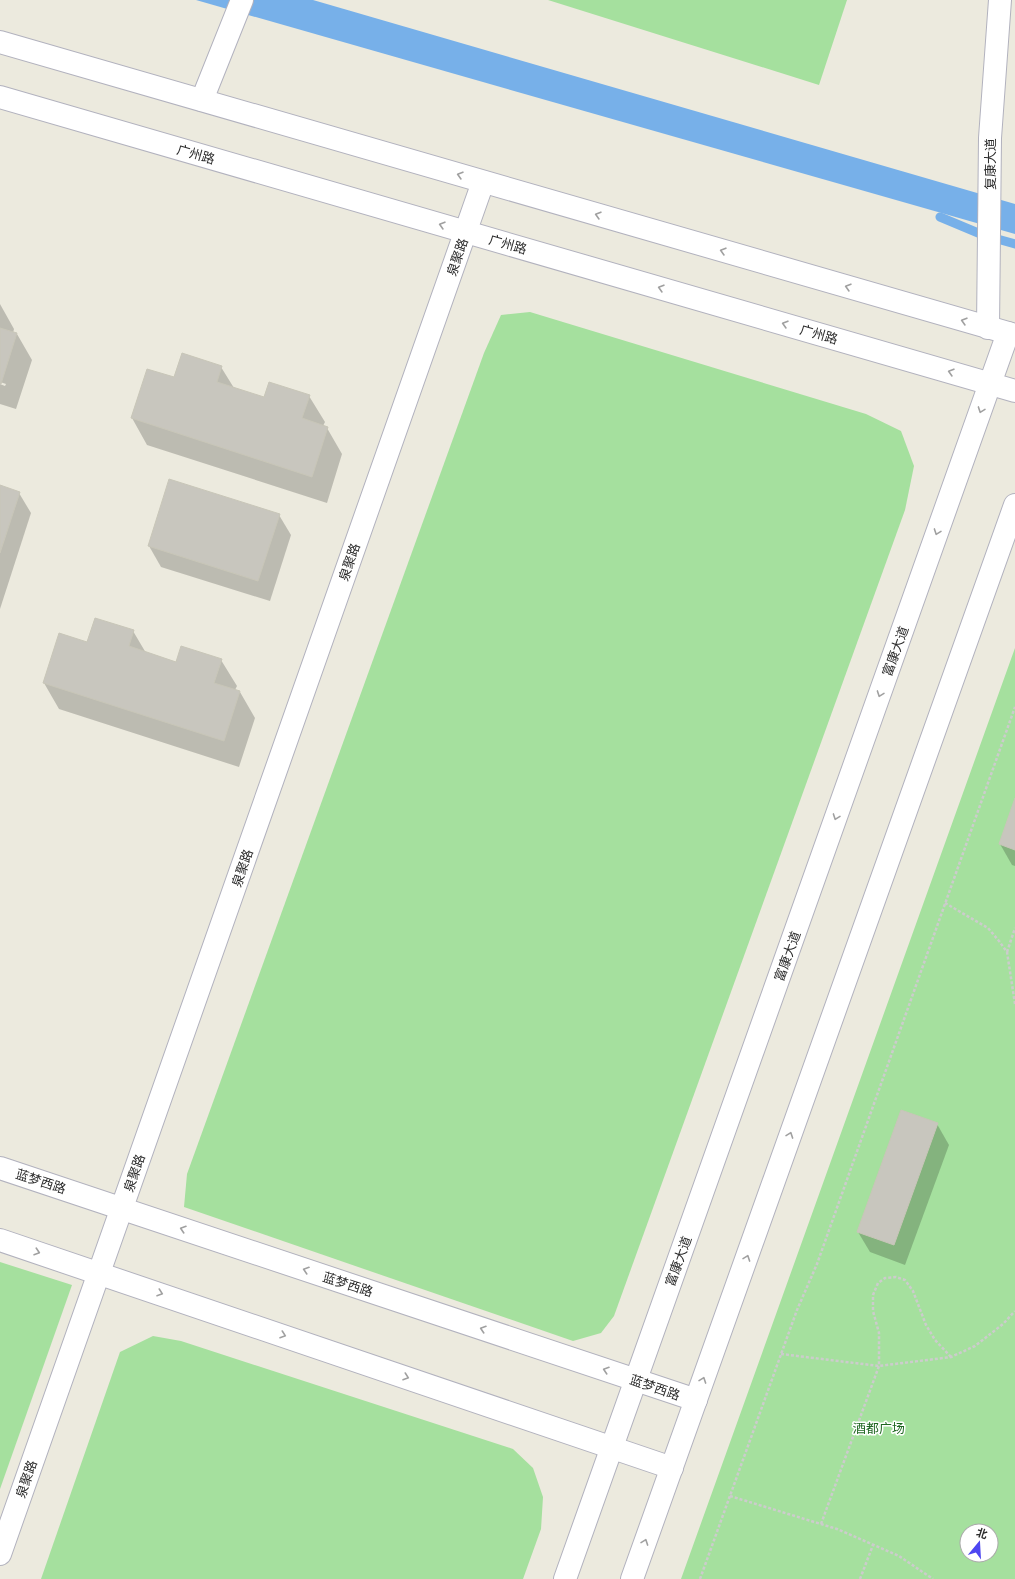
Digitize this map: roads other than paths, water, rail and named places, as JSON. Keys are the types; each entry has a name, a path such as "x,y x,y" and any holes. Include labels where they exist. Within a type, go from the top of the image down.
{"street":[{"path":"202,100 242,0"},
{"name":"复康大道","path":"1000,0 990,138 989,252 1004,332"},
{"path":"0,42 1004,332"},
{"name":"广州路","path":"0,97 1015,391"},
{"name":"泉聚路","path":"0,1554 483,182"},
{"name":"富康大道","path":"565,1579 990,384 1004,332"},
{"path":"632,1579 1015,505"},
{"name":"蓝梦西路","path":"0,1168 696,1400"},
{"path":"0,1240 99,1272 672,1468"}],"water":[{"path":"196,0 313,0 1015,204 1015,234"}],"waterway":[{"path":"940,217 983,235 1015,244"}],"park label":[{"name":"酒都广场","path":"879,1428"}]}
